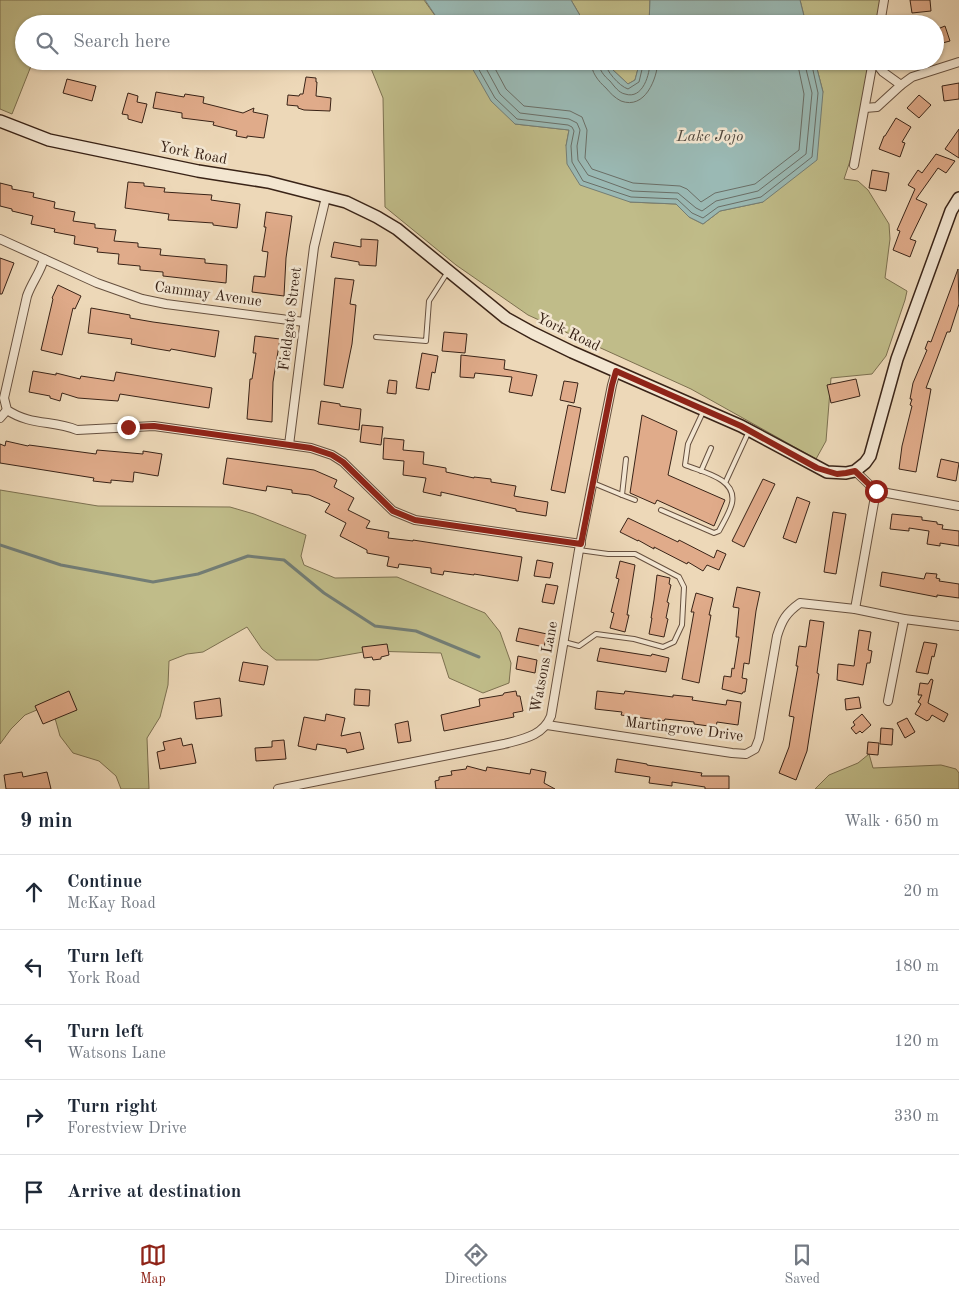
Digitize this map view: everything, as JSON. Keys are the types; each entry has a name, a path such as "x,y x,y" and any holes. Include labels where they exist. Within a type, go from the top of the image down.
{"street":[{"path":"882,15 884,0"},
{"path":"944,67 959,62"},
{"path":"854,165 872,70"},
{"path":"881,70 901,85"},
{"path":"865,108 877,107 912,77 934,70"},
{"name":"York Road","path":"0,121 49,140 198,171 268,182 346,202 397,229 506,318 533,333 749,431 827,472 846,473 855,471"},
{"name":"Fieldgate Street","path":"289,445 314,247 326,198"},
{"path":"959,198 951,212 897,359 870,456 855,471 876,491 959,506"},
{"name":"Cammay Avenue","path":"0,239 97,283 142,299 166,304 304,322"},
{"path":"44,259 40,272 32,282 27,296 4,398 7,410 19,418 67,426 77,430 154,426 311,448 332,455 347,466 393,511 415,520 580,547"},
{"name":"Watsons Lane","path":"278,789 504,744 527,738 540,732 547,725 551,716 580,547 616,371"},
{"path":"0,418 7,410"},
{"path":"876,491 856,609 904,619 959,626"},
{"name":"Martingrove Drive","path":"547,725 746,754 755,749 760,739 782,620 800,603 856,609"},
{"path":"888,701 904,619"}],"lane":[{"path":"376,337 426,341 430,301 448,271"},
{"path":"661,510 714,533 719,531 732,502 731,488 726,481 685,464 684,461 688,444 704,410"},
{"path":"726,481 749,431"},
{"path":"701,471 711,448"},
{"path":"622,495 626,459"},
{"path":"593,483 636,500"},
{"path":"564,642 579,646 596,634 634,638 664,647 674,642 682,624 684,587 680,577 635,554 608,554 580,547"}],"shaded area":[{"path":"0,0 424,0 435,15 15,15 15,70 29,70 12,114 0,109"},
{"path":"571,0 650,0 649,15 580,15"},
{"path":"800,0 888,0 885,15 804,15"},
{"path":"372,70 475,70 515,124 569,130 566,146 630,202 676,204 689,217 703,224 720,211 763,202 823,92 817,70 872,70 863,122 844,179 858,181 868,190 889,224 890,239 885,278 907,291 886,356 872,374 831,378 826,441 816,459 691,389 528,315 456,265 385,207 383,98"},
{"path":"613,70 638,70 635,80 628,84"},
{"path":"0,490 98,506 230,507 254,514 306,535 301,556 304,565 335,578 397,577 485,613 500,632 511,663 509,683 483,693 449,678 441,653 369,651 318,660 276,660 262,649 247,627 203,652 187,654 169,661 168,685 160,717 147,738 149,789 121,789 116,776 99,761 73,753 60,736 51,704 25,715 0,744"},
{"path":"869,754 873,768 941,765 956,769 959,773 959,789 815,789 829,775 858,763"}],"water":[{"path":"425,0 571,0 580,15 435,15"},
{"path":"650,0 800,0 804,15 649,15"},
{"name":"Lake Jojo","path":"473,70 613,70 628,84 635,80 638,70 817,70 823,92 817,160 763,202 720,211 703,224 689,217 676,204 630,202 580,185 567,164 566,146 569,130 515,124 491,101"}],"building":[{"path":"910,0 930,0 931,11 912,13"},
{"path":"944,26 950,41 944,43"},
{"path":"306,77 316,78 316,96 331,98 330,111 304,110 298,108 298,106 287,105 288,95 299,96 303,94"},
{"path":"67,79 96,86 92,101 63,93"},
{"path":"959,83 959,99 944,101 942,86"},
{"path":"156,92 184,97 185,94 204,97 203,103 243,113 254,108 253,112 268,115 264,138 236,136 237,131 213,125 214,122 182,118 182,113 153,108"},
{"path":"128,93 138,96 137,102 147,104 142,123 128,119 128,115 122,114"},
{"path":"919,95 931,105 919,118 907,108"},
{"path":"896,118 911,127 902,142 905,143 900,157 879,149 884,136"},
{"path":"959,129 959,158 945,149"},
{"path":"936,154 955,161 946,173 938,168 916,199 927,204 910,239 916,241 910,257 893,250 900,231 897,230 915,189 908,185 918,170 922,173"},
{"path":"872,170 889,173 886,191 869,188"},
{"path":"128,182 144,183 144,186 165,188 164,192 212,195 211,200 240,204 237,228 213,225 213,223 168,220 169,214 125,208"},
{"path":"0,183 12,186 12,189 34,193 33,197 55,202 54,208 75,212 73,221 95,224 95,228 116,230 114,241 138,243 138,247 161,249 160,255 205,259 205,263 227,265 226,283 163,276 163,272 140,270 140,266 118,264 119,254 97,252 98,248 74,244 75,236 54,232 55,229 31,224 33,216 0,206"},
{"path":"266,212 292,216 286,258 284,296 252,292 254,276 265,277 268,252 262,251 266,227 264,227"},
{"path":"361,239 378,240 376,266 359,265 359,262 331,257 334,242 361,247"},
{"path":"0,258 14,263 2,294 0,294"},
{"path":"958,269 959,304 950,332 947,332 926,388 931,389 916,472 899,469 902,446 912,406 910,405 912,399 910,399 913,383 927,350 925,349 928,341 931,342"},
{"path":"335,278 354,280 350,304 356,305 352,344 343,388 324,385"},
{"path":"58,285 81,296 75,309 73,308 62,355 41,350 52,298"},
{"path":"91,308 130,315 130,318 219,331 215,357 171,349 170,351 152,348 131,344 132,339 88,333"},
{"path":"444,332 467,334 465,353 442,351"},
{"path":"255,336 280,339 273,382 272,422 247,419 250,379 252,379 256,353 253,353"},
{"path":"422,353 438,356 435,373 432,372 429,390 416,388"},
{"path":"461,355 505,360 504,369 537,375 532,396 509,392 512,377 475,373 474,378 460,377"},
{"path":"33,371 56,375 56,373 80,379 81,376 114,381 116,372 212,388 209,408 120,394 118,401 78,398 62,393 60,401 50,398 50,396 29,392"},
{"path":"856,379 860,396 831,403 827,385"},
{"path":"389,380 397,381 396,394 387,393"},
{"path":"564,381 578,383 574,403 560,400"},
{"path":"321,401 361,409 359,430 318,424"},
{"path":"568,405 581,408 565,493 551,490"},
{"path":"642,415 677,431 668,475 725,500 714,526 657,500 655,504 630,493"},
{"path":"362,425 383,427 381,445 360,442"},
{"path":"384,438 404,440 403,450 424,452 423,464 446,468 446,472 474,478 491,479 491,482 516,486 514,496 548,502 546,516 516,511 516,509 441,492 441,496 423,492 426,478 403,475 404,461 383,459"},
{"path":"6,441 28,446 96,454 97,450 143,454 143,451 162,454 158,476 134,472 133,482 111,480 111,483 93,481 94,478 0,463 0,444 5,446"},
{"path":"227,458 314,470 337,480 334,487 354,498 348,510 370,521 366,528 389,532 388,538 413,540 522,557 518,581 444,571 443,575 431,573 431,568 399,564 398,568 387,566 389,557 367,553 367,550 340,536 346,523 325,512 330,504 309,495 292,493 292,490 267,486 266,491 223,484"},
{"path":"941,459 959,463 956,481 937,477"},
{"path":"763,479 775,484 744,547 732,541"},
{"path":"797,497 810,502 796,543 783,538"},
{"path":"833,512 846,514 836,574 824,572"},
{"path":"892,514 922,517 922,520 937,522 937,524 943,525 942,529 959,531 959,546 940,543 940,546 927,544 929,531 909,528 909,531 890,529"},
{"path":"628,518 678,542 679,540 714,558 717,550 726,554 719,570 707,565 703,571 688,562 687,564 620,532"},
{"path":"537,560 553,563 550,578 534,576"},
{"path":"620,561 635,565 625,632 610,628 614,613 611,612 619,579 616,578"},
{"path":"882,572 924,579 926,573 937,574 936,578 940,579 939,581 959,584 959,598 937,595 937,597 880,586"},
{"path":"657,575 670,578 669,584 671,585 667,602 669,603 666,618 668,619 664,637 649,634"},
{"path":"546,584 558,586 554,604 542,602"},
{"path":"737,587 760,592 749,664 744,663 742,678 747,679 745,692 742,694 722,689 724,676 731,677 732,668 734,669 739,637 736,637 739,608 733,607"},
{"path":"696,593 713,598 699,683 682,679 694,612 691,612"},
{"path":"810,620 824,622 817,673 819,674 807,751 796,780 779,773 789,747 794,717 789,716 798,666 796,666 799,646 806,647"},
{"path":"519,628 547,634 544,647 516,641"},
{"path":"859,630 871,632 868,650 872,651 870,663 867,663 863,685 837,680 838,664 854,666"},
{"path":"924,642 937,644 928,674 916,672"},
{"path":"387,644 389,655 373,660 372,657 364,658 362,647"},
{"path":"600,648 651,656 652,654 669,658 666,672 597,661"},
{"path":"518,656 537,660 535,673 516,669"},
{"path":"243,662 268,666 264,685 239,681"},
{"path":"931,679 933,680 928,703 948,714 944,722 932,715 927,721 915,714 921,704 918,702 922,695 918,695 920,683 928,684"},
{"path":"355,689 370,690 369,706 354,705"},
{"path":"69,691 77,710 43,724 35,706"},
{"path":"516,691 517,696 520,696 523,711 513,713 514,717 444,731 441,715 480,706 479,699"},
{"path":"597,691 624,694 625,691 673,697 673,695 693,697 692,700 726,705 727,700 741,702 738,725 717,722 716,727 694,724 694,722 665,719 664,721 621,715 622,712 595,709"},
{"path":"859,697 861,708 846,710 845,699"},
{"path":"220,698 222,716 196,719 194,702"},
{"path":"326,714 345,718 341,736 360,732 364,749 347,753 346,749 317,744 316,750 298,746 304,717 325,721"},
{"path":"862,714 871,725 862,733 860,731 856,734 851,728 855,725 853,722"},
{"path":"907,718 915,732 905,738 897,723"},
{"path":"408,721 411,741 398,743 395,724"},
{"path":"881,728 893,729 892,745 880,744"},
{"path":"181,738 183,746 192,744 196,763 160,769 157,752 165,750 163,742"},
{"path":"284,740 286,759 256,761 255,748 272,747 272,741"},
{"path":"868,742 879,743 878,755 867,754"},
{"path":"617,759 702,773 701,776 729,776 729,789 705,789 705,787 672,782 672,786 649,783 650,777 615,772"},
{"path":"467,766 486,771 487,767 530,774 531,769 546,772 544,783 555,789 436,789 435,781 439,780 439,777 452,775 451,771 466,769"},
{"path":"22,772 23,777 47,772 51,789 6,789 4,775"}],"waterway":[{"path":"0,545 61,565 153,582 198,574 248,556 284,560 324,593 375,626 416,631 479,657"}],"route":[{"path":"128,427 154,426 311,448 332,455 343,462 393,511 415,520 581,544 616,371 741,426 817,468 837,474 855,471 876,491"}]}
